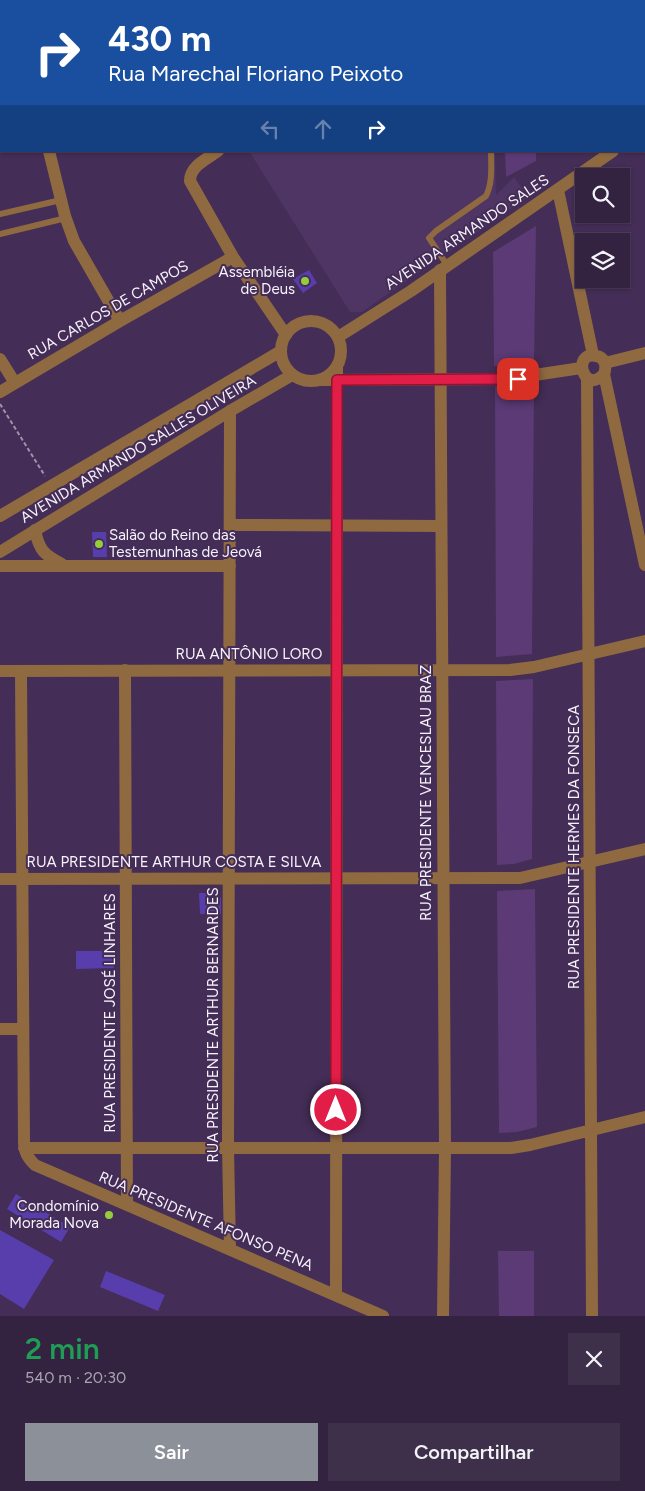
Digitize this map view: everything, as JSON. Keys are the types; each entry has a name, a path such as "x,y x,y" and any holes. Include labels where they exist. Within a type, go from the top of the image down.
{"street":[{"path":"49,152 66,218 74,241 120,321"},
{"path":"217,152 193,169 190,174 190,181 233,257 286,335"},
{"name":"AVENIDA ARMANDO SALES","path":"338,337 410,291 612,152"},
{"path":"558,190 593,355"},
{"name":"RUA CARLOS DE CAMPOS","path":"0,392 233,257"},
{"name":"RUA PRESIDENTE VENCESLAU BRAZ","path":"443,268 440,380 445,1148 443,1316"},
{"path":"336,1294 337,380 342,350 334,331 320,322 311,320 294,326 286,335 282,345 282,360 286,368 292,375 306,381 337,380 508,380 584,373 594,380 601,377 604,369 645,353"},
{"name":"AVENIDA ARMANDO SALLES OLIVEIRA","path":"0,516 281,351"},
{"path":"584,373 584,361 589,356 600,357 645,564"},
{"path":"0,359 15,383"},
{"path":"338,365 350,374 364,380"},
{"path":"317,381 330,375 338,365"},
{"name":"RUA PRESIDENTE HERMES DA FONSECA","path":"584,373 589,654 592,1316"},
{"name":"AVENIDA ARMANDO SALLES OLIVEIRA","path":"0,552 292,375"},
{"path":"317,381 331,391 337,402"},
{"name":"RUA PRESIDENTE ARTHUR BERNARDES","path":"230,411 228,1148 230,1249"},
{"path":"230,525 441,526"},
{"path":"35,530 38,545 42,552 64,566"},
{"path":"0,566 230,566"},
{"name":"RUA ANTÔNIO LORO","path":"0,670 523,669 645,642"},
{"path":"21,670 24,1148 519,1147 645,1117"},
{"name":"RUA PRESIDENTE JOSÉ LINHARES","path":"125,670 127,1204"},
{"name":"RUA PRESIDENTE ARTHUR COSTA E SILVA","path":"0,879 520,878 645,849"},
{"path":"0,1029 22,1029"},
{"name":"RUA PRESIDENTE AFONSO PENA","path":"24,1148 29,1159 35,1165 383,1316"}],"lane":[{"path":"443,268 429,238 486,196 491,181 491,152"},
{"path":"0,214 61,200"},
{"path":"0,234 66,218"}],"path":[{"path":"0,404 51,486"}],"shaded area":[{"path":"250,152 495,152 496,195 514,177 528,197 362,312 350,312"},
{"path":"505,152 536,152 536,161 506,177"},
{"path":"536,226 534,366 494,366 493,252"},
{"path":"534,384 532,654 496,657 495,386"},
{"path":"533,679 532,859 514,864 497,865 496,681"},
{"path":"535,889 537,1127 517,1132 499,1133 497,891"},
{"path":"498,1251 534,1251 534,1316 499,1316"}],"building":[{"name":"Assembléia de Deus","path":"309,270 317,283 303,293 293,279"},
{"name":"Salão do Reino das Testemunhas de Jeová","path":"92,532 106,532 107,557 93,557"},
{"path":"214,890 221,898 221,914 200,914 199,893 210,893"},
{"path":"76,951 113,951 114,968 76,969"},
{"path":"16,1194 70,1227 61,1242 7,1209"},
{"path":"0,1230 54,1260 24,1309 0,1294"},
{"path":"106,1271 165,1295 158,1311 100,1287"}],"place":[{"name":"Assembléia de Deus","path":"305,281"},
{"name":"Salão do Reino das Testemunhas de Jeová","path":"99,544"},
{"name":"Condomínio Morada Nova","path":"109,1215"}],"route":[{"path":"336,1110 337,380 518,379"}]}
